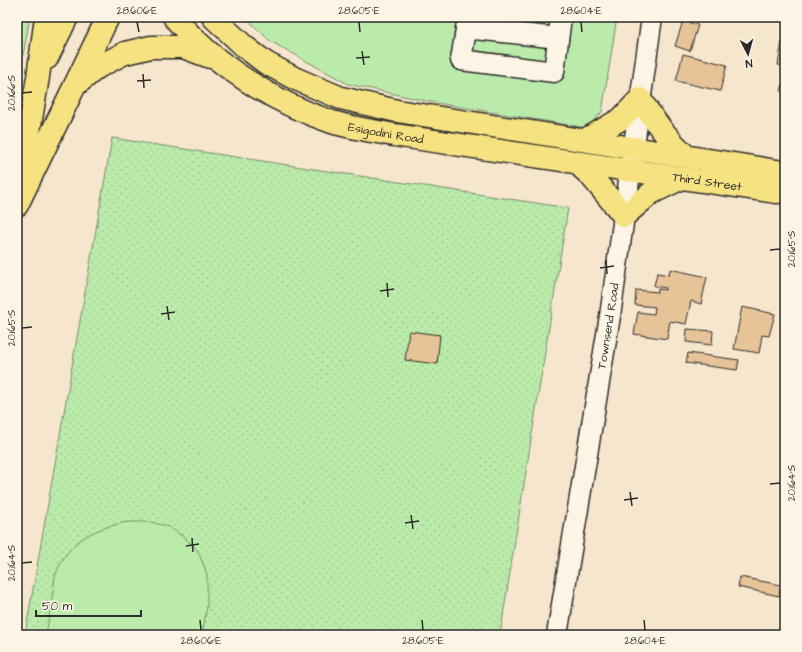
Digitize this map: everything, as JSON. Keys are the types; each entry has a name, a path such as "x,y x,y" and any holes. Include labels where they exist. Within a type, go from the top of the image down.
{"main road":[{"path":"17,205 38,78 46,17"},
{"path":"38,78 67,17"},
{"path":"17,205 108,17"},
{"name":"Esigodini Road","path":"174,17 185,30 222,62 256,87 287,103 332,122 394,135 630,171"},
{"path":"193,17 215,37 229,44 244,47"},
{"name":"Esigodini Road","path":"213,17 244,47 266,63 296,80 341,98 397,111 633,148"},
{"path":"74,86 98,67 125,53 151,47 183,47 222,62"},
{"path":"585,140 621,119 640,99 653,120 670,141 686,156"},
{"name":"Third Street","path":"633,148 777,171 785,174"},
{"path":"577,163 591,176 624,216 652,193 682,178"},
{"name":"Third Street","path":"630,171 776,192 785,191"}],"street":[{"path":"558,38 467,23 461,60 554,72 561,17"},
{"name":"Townsend Road","path":"557,635 610,316 652,17"}],"green space":[{"path":"17,17 30,17 17,88"},
{"path":"245,17 617,17 602,112 587,128 431,102 348,84 270,41"},
{"path":"112,138 568,208 500,635 25,635"},
{"path":"127,522 151,522 169,527 185,538 198,551 207,574 207,606 202,635 46,635 55,576 62,560 77,543 85,537 105,528"}],"building":[{"path":"683,21 698,25 690,51 675,46"},
{"path":"785,30 785,66 778,65"},
{"path":"683,54 727,65 720,91 676,81"},
{"path":"785,75 785,93 781,92"},
{"path":"670,269 707,277 701,304 691,301 686,324 670,321 667,339 634,334 638,312 654,314 655,307 635,305 636,290 658,292 658,289 665,290 666,288 654,286 657,273 669,275"},
{"path":"742,307 775,314 769,336 762,335 759,353 734,349"},
{"path":"687,329 713,331 712,345 686,342"},
{"path":"409,331 440,335 437,364 405,360"},
{"path":"688,353 739,360 737,370 686,363"},
{"path":"740,577 781,585 779,596 738,587"}]}
